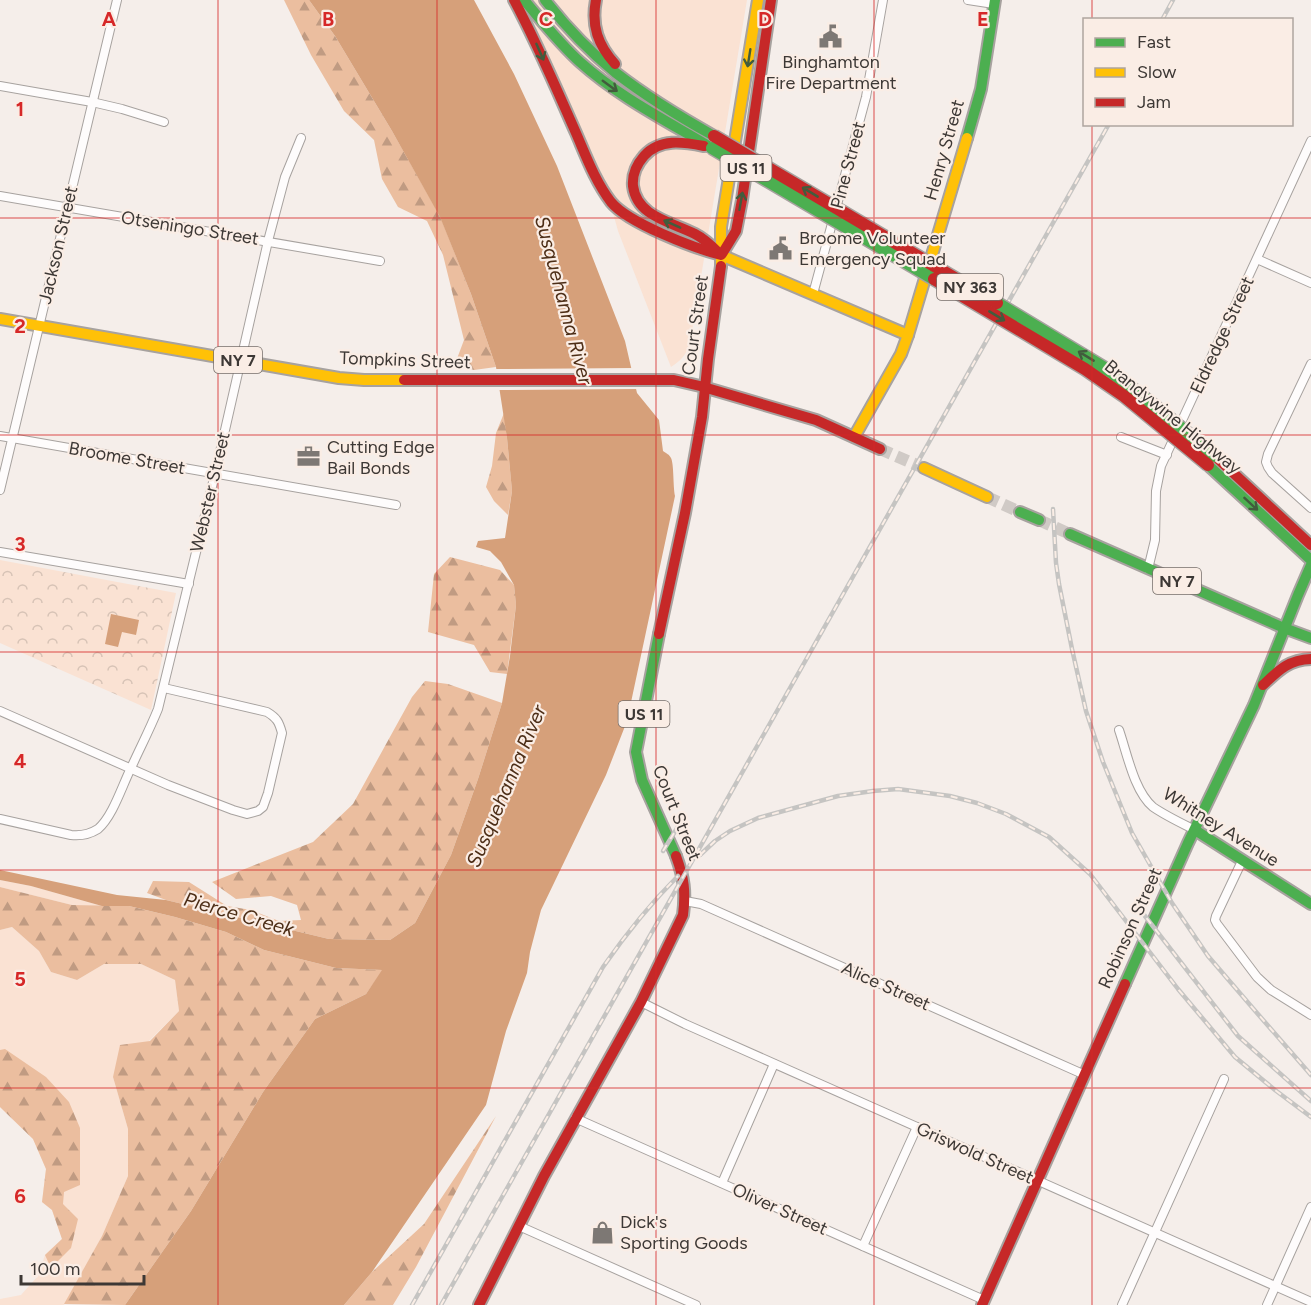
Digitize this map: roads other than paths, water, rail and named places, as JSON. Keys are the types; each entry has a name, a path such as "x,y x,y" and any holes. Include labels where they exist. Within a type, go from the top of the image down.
{"main road":[{"path":"514,0 529,28 596,178 612,203 643,224 699,249 740,262 908,335"},
{"name":"Brandywine Highway","path":"525,0 548,29 591,72 627,98 713,142 1095,361 1122,380 1154,405 1296,539 1311,560"},
{"name":"Brandywine Highway","path":"545,0 571,31 597,56 631,84 713,142"},
{"path":"596,0 593,15 594,27 603,50 623,72 669,109"},
{"name":"Court Street","path":"479,1305 576,1118 641,1002 680,923 685,901 685,886 680,866 642,780 636,752 685,513 721,272 722,227 758,0"},
{"name":"Court Street","path":"721,255 736,231 771,0"},
{"name":"Henry Street","path":"854,437 901,354 908,335 981,89 995,2"},
{"path":"713,142 678,141 658,145 646,153 637,166 633,187 638,203 646,212 703,238 721,255"},
{"name":"Tompkins Street","path":"0,319 364,381 657,379 674,380 705,387"},
{"name":"NY 7","path":"705,387 808,418 880,449"},
{"path":"924,468 987,497"},
{"path":"1020,512 1039,520"},
{"name":"NY 7","path":"1070,534 1311,638"},
{"name":"Brandywine Highway","path":"1296,539 1311,545"},
{"name":"Robinson Street","path":"983,1302 1195,830 1263,685 1311,565"},
{"name":"NY 7","path":"1284,628 1311,646"},
{"path":"1263,685 1294,660 1311,659"},
{"name":"Whitney Avenue","path":"1195,830 1311,904"}],"street":[{"name":"Jackson Street","path":"0,490 117,0"},
{"name":"Pine Street","path":"813,294 866,97 883,0"},
{"path":"968,0 995,2"},
{"path":"0,86 92,102 164,122"},
{"name":"Webster Street","path":"0,819 71,835 91,833 99,828 111,811 151,729 164,688 189,584 268,242 285,177 301,138"},
{"name":"Eldredge Street","path":"1148,569 1155,540 1158,480 1167,455 1311,141"},
{"name":"Otseningo Street","path":"0,196 380,261"},
{"path":"1257,259 1311,284"},
{"path":"1311,364 1266,462 1272,473 1311,508"},
{"name":"Broome Street","path":"0,436 396,505"},
{"path":"1121,437 1167,455"},
{"path":"0,552 189,584"},
{"path":"0,711 168,785 233,810 247,814 258,811 263,807 268,793 282,733 276,717 267,712 164,688"},
{"name":"Whitney Avenue","path":"1119,730 1134,777 1147,801 1161,812 1195,830"},
{"path":"1242,861 1215,920 1257,977 1270,990 1311,1015"},
{"name":"Alice Street","path":"685,901 701,904 1084,1075"},
{"name":"Griswold Street","path":"641,1002 774,1064 1311,1302"},
{"path":"722,1183 774,1064"},
{"path":"1122,1305 1224,1080"},
{"name":"Oliver Street","path":"576,1118 983,1302"},
{"path":"863,1246 917,1127"},
{"path":"1267,1305 1311,1207"},
{"path":"519,1226 696,1305"}],"water":[{"name":"Susquehanna River","path":"309,0 474,0 514,74 557,166 625,341 637,393 659,420 663,451 672,461 675,496 627,721 606,775 541,910 527,973 506,1031 486,1105 372,1272 344,1305 125,1305 191,1211 263,1092 315,1019 366,994 382,970 336,968 264,950 226,932 175,917 129,906 102,906 31,886 0,880 0,870 117,895 166,900 329,939 390,940 415,923 451,855 502,703 510,656 516,605 514,585 501,562 490,551 476,547 478,541 505,538 512,491 507,438 496,367 471,294 440,217 335,36"},
{"path":"111,614 139,620 136,635 122,632 118,647 105,644"}],"tunnel":[{"path":"880,449 924,468"},
{"path":"987,497 1020,512"},
{"path":"1039,520 1070,534"}],"railway":[{"path":"1163,18 1173,0"},
{"path":"441,1305 1108,126"},
{"path":"1053,509 1059,584 1086,711 1103,762 1132,833 1172,903 1208,956 1311,1075"},
{"path":"700,855 730,831 758,818 838,796 873,791 898,789 950,796 1006,814 1049,837 1090,874 1178,989 1235,1057 1311,1117"},
{"path":"663,851 679,825"},
{"path":"412,1305 603,967 620,943 678,876"},
{"path":"1138,907 1238,1036 1311,1101"}],"place":[{"name":"Binghamton Fire Department","path":"831,36"},
{"name":"Broome Volunteer Emergency Squad","path":"781,248"},
{"name":"Cutting Edge Bail Bonds","path":"309,457"},
{"name":"Dick's Sporting Goods","path":"602,1232"}],"water label":[{"name":"Pierce Creek","path":"239,914"}]}
